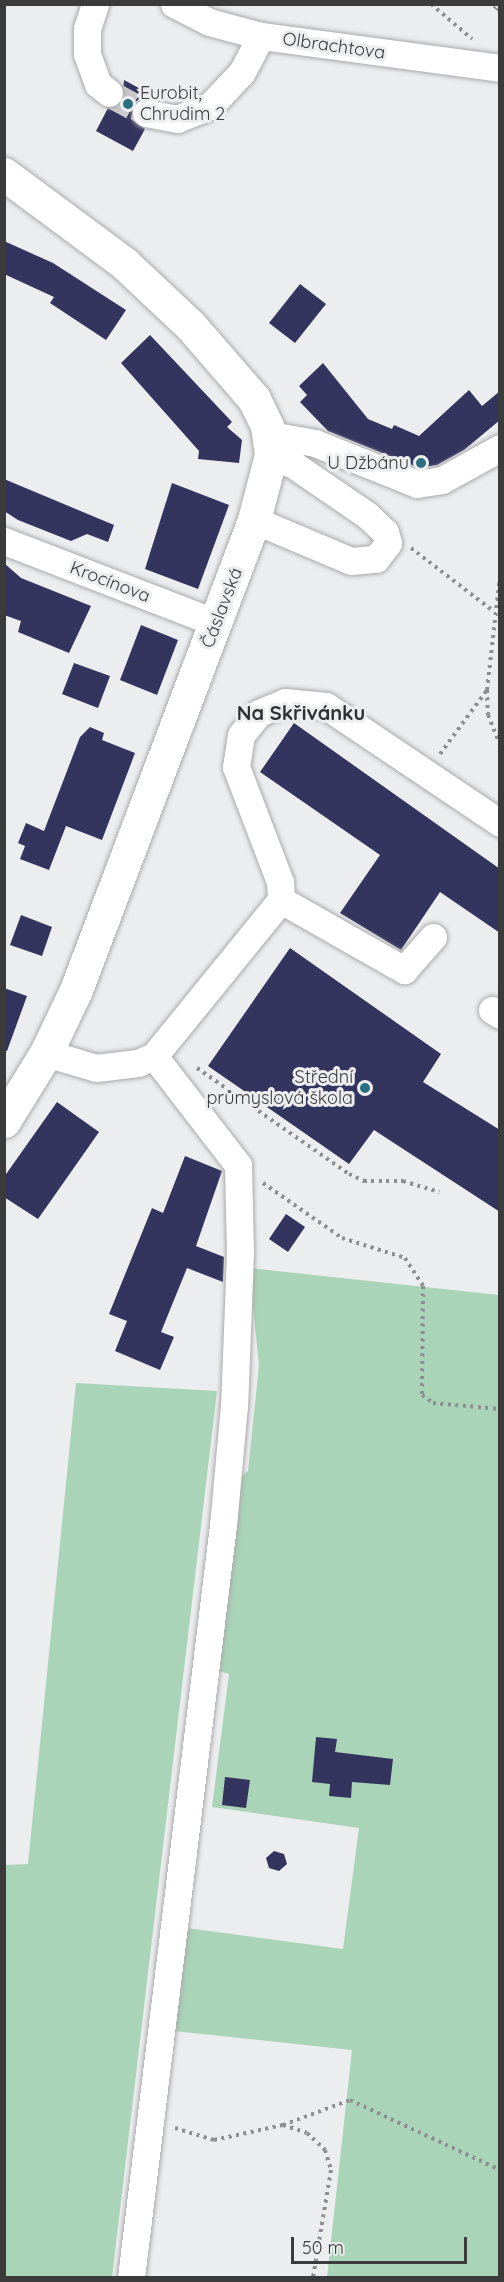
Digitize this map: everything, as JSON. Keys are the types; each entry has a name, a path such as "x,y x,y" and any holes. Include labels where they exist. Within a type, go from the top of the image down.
{"main road":[{"path":"4,174 124,264 190,325 254,399 270,445"},
{"name":"Čáslavská","path":"4,1121 46,1053 89,957 254,520 270,445"}],"street":[{"path":"95,4 87,29 87,54 98,84 109,93"},
{"name":"Olbrachtova","path":"174,4 209,22 261,36 496,67"},
{"path":"146,113 177,119 211,105 242,72 261,36"},
{"path":"270,445 315,443 417,484 442,480 500,448"},
{"path":"254,520 341,558 366,561 376,559 388,543 377,523 294,465 270,445"},
{"name":"Krocínova","path":"4,541 216,623"},
{"path":"46,1053 96,1068 138,1063 159,1051 281,900 280,882 236,767 242,735 259,713 285,702 326,706 500,823"},
{"path":"281,900 404,970 433,937"},
{"path":"131,2277 225,1501 239,1288 238,1165 159,1051"}],"path":[{"path":"431,4 475,42 496,67"},
{"path":"377,523 494,612"},
{"path":"500,576 494,612 487,690 488,715 500,745"},
{"path":"426,772 487,690"},
{"path":"159,1051 349,1174 364,1181 403,1181 439,1192"},
{"path":"238,1165 342,1238 405,1258 423,1286 422,1395 433,1404 500,1409"},
{"path":"150,2116 214,2140 283,2125 350,2100 500,2170"},
{"path":"283,2125 308,2133 325,2150 331,2170 313,2277"}],"green space":[{"path":"249,1268 499,1295 499,2277 327,2277 352,2050 174,2031 187,1928 343,1949 359,1828 212,1807 229,1674 215,1670 237,1481 248,1471 259,1365"},
{"path":"76,1383 217,1391 112,2277 5,2277 5,1865 28,1864"}],"building":[{"path":"124,80 161,100 141,98 134,103 131,119 145,129 133,151 96,131 108,108 122,102"},
{"path":"4,241 53,263 126,310 106,340 50,303 54,297 4,274"},
{"path":"300,284 326,304 295,343 269,323"},
{"path":"150,335 232,422 227,427 242,440 239,463 198,459 199,451 121,363"},
{"path":"323,363 368,419 392,429 394,425 419,436 469,390 482,406 500,391 500,420 464,450 437,465 419,468 328,431 300,402 307,395 299,386"},
{"path":"4,479 114,525 108,542 87,534 71,541 18,520 4,511"},
{"path":"172,483 229,505 198,589 145,569"},
{"path":"4,563 21,578 91,606 69,653 18,632 21,621 4,615"},
{"path":"141,625 178,640 157,695 120,680"},
{"path":"74,663 110,676 98,708 62,694"},
{"path":"294,723 500,869 500,933 440,892 401,950 340,913 380,855 260,772"},
{"path":"90,727 104,733 102,740 135,753 102,840 66,826 49,870 20,859 25,846 18,843 26,823 44,831 80,737"},
{"path":"21,915 52,927 42,956 10,945"},
{"path":"290,948 441,1054 423,1082 500,1130 500,1212 374,1130 349,1164 208,1066"},
{"path":"4,988 27,996 7,1051 4,1050"},
{"path":"57,1102 99,1132 38,1219 4,1197 4,1177"},
{"path":"185,1156 222,1171 196,1246 224,1257 223,1282 187,1268 161,1332 174,1337 160,1370 115,1351 127,1321 109,1314 152,1208 163,1213"},
{"path":"286,1214 305,1227 288,1252 269,1239"},
{"path":"316,1737 337,1739 335,1752 393,1759 390,1785 352,1782 351,1798 329,1796 330,1784 312,1782"},
{"path":"225,1777 250,1780 246,1808 222,1805"},
{"path":"274,1851 284,1854 287,1864 279,1871 269,1868 266,1858"}],"tunnel":[{"path":"109,93 146,113"}],"railway":[{"path":"495,4 500,8"}],"place":[{"name":"Eurobit, Chrudim 2","path":"128,104"},
{"name":"U Džbánu","path":"421,463"},
{"name":"Střední průmyslová škola","path":"365,1088"}],"district":[{"name":"Na Skřivánku","path":"301,712"}]}
